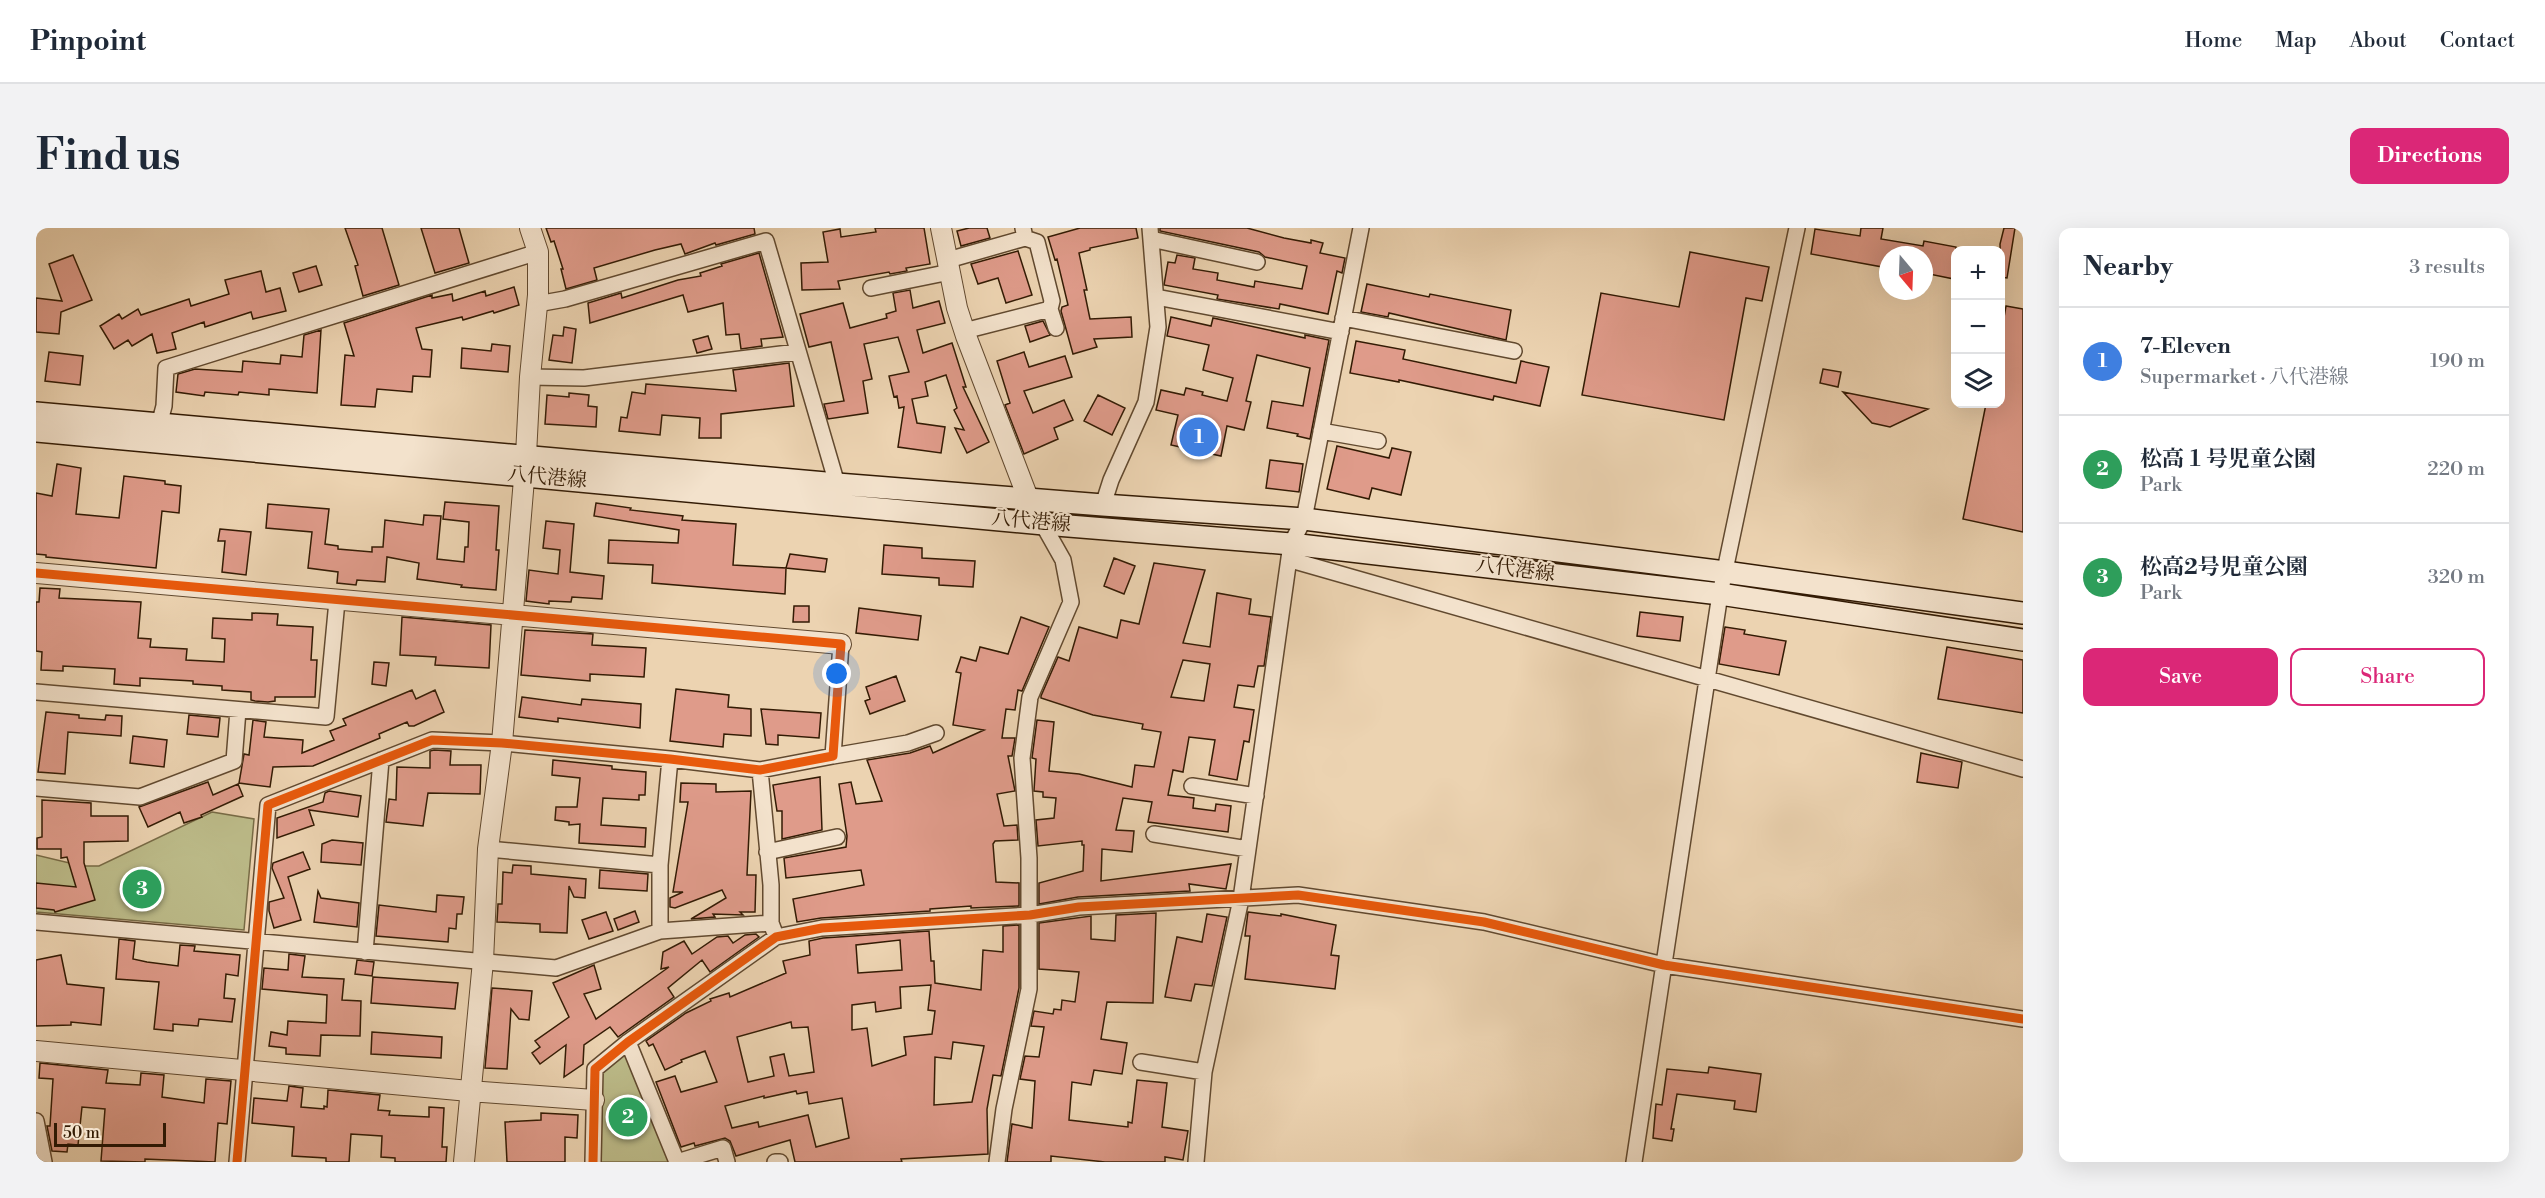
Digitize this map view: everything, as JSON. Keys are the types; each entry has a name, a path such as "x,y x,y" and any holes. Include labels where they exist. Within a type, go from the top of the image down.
{"main road":[{"name":"八代港線","path":"36,413 525,465 1291,552 1720,594 2023,640"},
{"name":"八代港線","path":"36,431 837,484 1103,506 1304,519 1725,572 2023,613"}],"street":[{"path":"464,1162 483,961 488,849 502,744 537,304 538,252 530,228"},
{"path":"941,228 964,331 1028,498 1063,560 1071,602 1030,697 1022,758 1030,915 1029,989 1004,1109 997,1162"},
{"path":"1196,1162 1204,1072 1240,899 1291,552 1304,519 1361,228"},
{"path":"1634,1162 1720,594 1797,228"},
{"path":"871,288 949,266 1024,233 1037,242 1052,301 1050,309 1056,328"},
{"path":"1103,506 1115,471 1146,402 1158,327 1150,234 1257,262"},
{"path":"537,304 565,299 766,241 837,484"},
{"path":"159,425 164,406 166,368 538,252"},
{"path":"1156,297 1514,351"},
{"path":"964,331 1050,309"},
{"path":"530,377 584,378 797,351"},
{"path":"1321,431 1378,441"},
{"path":"1291,552 1707,680 2023,769"},
{"path":"36,573 337,601 512,613 841,644 833,756"},
{"path":"36,692 326,717 337,601"},
{"path":"36,788 140,797 234,761 238,710"},
{"path":"237,1162 268,805 432,740 670,759 760,770 908,743 936,733"},
{"path":"660,931 660,865 670,759"},
{"path":"365,951 381,760"},
{"path":"760,770 774,930"},
{"path":"1192,786 1256,796"},
{"path":"1154,834 1248,849"},
{"path":"766,852 837,837"},
{"path":"488,849 660,865"},
{"path":"36,922 556,968 660,931 822,928 1030,915 1079,907 1298,895 1484,922 1664,965 2023,1019"},
{"path":"593,1162 595,1069 774,930"},
{"path":"628,1042 677,1162 723,1148 727,1162"},
{"path":"36,1051 469,1091 594,1100"},
{"path":"1141,1062 1204,1072"},
{"path":"36,1121 44,1162"},
{"path":"775,1162 780,1162"}],"shaded area":[{"path":"212,812 254,819 244,930 36,912 36,855 82,866 99,866"},
{"path":"628,1051 675,1162 600,1162 601,1073"}],"building":[{"path":"345,228 382,228 399,285 363,296 355,266 358,265"},
{"path":"421,228 459,228 469,263 435,273"},
{"path":"546,228 754,228 755,234 716,245 715,243 685,254 681,244 655,250 594,268 597,280 566,289 561,269 563,269 554,241 551,242"},
{"path":"875,228 924,228 930,264 906,268 907,271 838,281 840,289 802,290 801,263 828,262 823,232 840,229 841,237 876,232"},
{"path":"987,228 990,238 961,246 957,231"},
{"path":"1080,228 1136,228 1138,238 1090,248 1090,250 1079,253 1087,290 1084,290 1090,319 1131,317 1132,337 1094,339 1097,347 1073,354 1061,311 1062,307 1068,305 1057,259 1055,260 1048,237"},
{"path":"1160,228 1247,228 1284,238 1323,243 1320,253 1345,258 1342,273 1337,271 1328,314 1280,304 1279,309 1217,299 1218,295 1164,285 1168,262 1175,263 1177,255 1195,258 1193,269 1218,273 1217,280 1254,287 1255,281 1302,289 1307,266 1265,257 1259,252 1160,231"},
{"path":"1861,228 1883,228 1881,239 1923,246 1879,246 1879,266 1811,254 1815,229 1860,236"},
{"path":"2004,228 2015,228 2007,278 2005,278 2005,246 2000,246"},
{"path":"1924,241 1951,246 1951,278 1933,275 1933,246 1923,246"},
{"path":"1018,251 1032,295 1006,303 998,278 978,284 971,264"},
{"path":"1690,252 1769,267 1762,301 1746,298 1724,420 1582,395 1601,293 1679,307"},
{"path":"759,253 783,337 761,339 762,346 741,349 739,334 726,335 723,303 688,312 683,295 590,323 588,303 621,293 622,298 678,280 701,276 700,273 722,266 721,264"},
{"path":"73,255 92,300 61,312 59,334 36,332 36,298 62,301 49,264"},
{"path":"316,266 322,285 299,292 293,273"},
{"path":"261,271 266,292 280,288 286,311 253,319 251,312 205,327 204,322 172,333 176,349 157,353 152,334 132,346 128,340 114,349 100,326 119,314 122,319 138,309 141,315 189,299 191,306 229,294 225,280"},
{"path":"1367,284 1511,310 1506,340 1389,313 1388,317 1361,312"},
{"path":"514,287 519,305 463,320 462,317 416,328 422,349 432,350 430,377 413,376 412,392 377,389 375,407 341,405 345,355 354,356 344,323 432,295 432,298 452,294 453,301 485,291 486,296"},
{"path":"910,290 913,308 939,301 945,323 917,330 923,353 952,343 966,387 963,387 989,442 967,453 955,428 964,430 954,410 957,408 946,375 925,382 928,396 912,399 917,423 945,427 941,453 898,447 904,407 899,408 889,376 909,372 898,337 864,344 872,379 863,381 868,413 828,419 824,404 844,401 831,342 809,347 800,314 843,303 850,328 887,318 886,314 896,311 893,293"},
{"path":"2006,306 2023,309 2023,532 1963,519 1985,408 2005,408"},
{"path":"1171,317 1211,326 1213,318 1305,338 1305,335 1329,340 1310,439 1297,436 1298,434 1267,428 1272,401 1303,406 1310,368 1257,355 1246,401 1251,402 1244,430 1227,426 1221,456 1171,445 1178,415 1156,410 1161,390 1184,395 1186,388 1203,392 1202,395 1227,401 1233,378 1203,370 1209,345 1167,336"},
{"path":"1043,321 1050,335 1030,342 1025,326"},
{"path":"564,327 576,329 572,363 549,360 553,335 563,336"},
{"path":"321,330 317,393 269,389 269,395 205,392 204,396 176,392 178,374 195,369 242,372 243,361 280,364 281,355 302,357 304,335"},
{"path":"708,336 712,349 697,353 693,340"},
{"path":"1356,341 1405,350 1403,359 1516,383 1521,361 1549,367 1540,406 1494,396 1493,400 1399,380 1399,382 1350,373"},
{"path":"492,344 510,346 508,372 461,368 462,348 491,351"},
{"path":"49,352 83,356 80,385 45,381"},
{"path":"1024,352 1029,367 1065,356 1072,377 1024,391 1033,413 1064,400 1073,420 1054,428 1058,439 1024,454 1005,405 1010,403 997,361"},
{"path":"789,363 794,406 721,414 721,438 699,438 700,418 662,415 660,435 619,431 621,417 627,418 632,392 645,394 646,384 736,391 733,370"},
{"path":"1823,369 1841,372 1838,387 1820,383"},
{"path":"1843,392 1928,409 1890,427 1872,423"},
{"path":"569,393 589,395 588,406 597,407 596,427 545,424 547,395 569,397"},
{"path":"1098,395 1125,408 1112,435 1084,421"},
{"path":"1337,446 1389,458 1392,448 1411,452 1401,495 1372,488 1369,499 1327,489"},
{"path":"1270,460 1303,464 1299,492 1266,488"},
{"path":"57,464 81,468 76,514 119,518 124,476 165,481 165,484 181,486 179,513 162,511 156,568 46,557 46,555 36,554 36,493 52,496"},
{"path":"445,502 499,506 496,590 461,587 462,585 417,579 419,563 387,557 385,582 357,580 356,585 337,583 338,572 308,568 312,532 266,528 268,504 329,509 325,544 338,546 338,549 372,552 372,547 383,547 385,520 423,525 424,515 441,516 437,559 464,562 465,547 468,547 469,522 443,519"},
{"path":"596,503 631,508 630,510 683,516 682,520 736,524 733,565 786,568 785,594 652,583 653,565 608,563 609,540 678,543 679,530 594,516"},
{"path":"546,521 574,524 570,572 604,576 602,599 572,597 571,602 549,601 549,604 526,601 529,570 558,574 560,550 543,548"},
{"path":"220,529 251,532 246,575 222,572 225,541 218,541"},
{"path":"884,545 922,548 922,558 975,561 973,587 939,585 939,578 882,574"},
{"path":"790,554 827,559 825,572 786,568"},
{"path":"1114,558 1135,566 1124,594 1104,586"},
{"path":"1154,563 1205,570 1183,643 1210,647 1217,593 1251,599 1249,614 1271,617 1264,666 1258,666 1254,687 1238,685 1234,707 1254,710 1249,742 1244,741 1237,780 1209,775 1215,740 1189,737 1183,772 1173,770 1168,795 1194,798 1193,808 1215,811 1216,804 1231,806 1228,832 1148,822 1152,802 1123,798 1116,830 1134,831 1132,852 1102,849 1101,881 1231,864 1226,889 1189,884 1190,891 1078,897 1039,904 1039,883 1083,871 1084,845 1082,841 1038,846 1036,820 1054,818 1056,798 1043,797 1043,792 1034,791 1036,759 1032,758 1037,720 1054,722 1049,771 1079,774 1132,787 1135,765 1154,767 1161,732 1142,729 1143,724 1093,715 1041,698 1041,696 1058,657 1069,661 1079,627 1117,638 1121,620 1139,624","holes":["1183,660 1210,664 1204,701 1171,697"]},
{"path":"40,588 60,589 59,598 141,602 138,638 151,639 150,647 187,649 186,660 224,662 225,639 212,638 213,618 252,620 252,613 278,614 277,625 313,627 311,660 317,660 315,697 275,697 275,701 255,701 251,700 251,692 222,690 222,686 193,684 193,681 140,678 140,686 114,684 115,669 63,666 63,671 41,670 42,652 36,651 36,602 39,602"},
{"path":"794,606 809,606 809,622 793,622"},
{"path":"859,608 921,616 918,640 856,633"},
{"path":"1640,612 1683,617 1680,641 1637,636"},
{"path":"402,617 491,625 489,668 435,665 436,657 400,655"},
{"path":"1021,617 1049,627 1022,691 1018,690 1015,710 1006,709 1002,738 1015,738 1012,756 1008,756 1015,791 997,794 1004,826 1017,825 1018,840 995,841 993,844 996,882 1019,883 1019,906 971,908 971,906 797,922 793,899 864,885 861,870 786,878 784,858 846,847 847,836 839,784 851,782 856,804 882,801 867,760 910,753 930,746 933,753 984,730 953,725 961,673 956,672 961,657 976,661 980,647 1008,654"},
{"path":"1725,627 1745,630 1744,634 1786,641 1779,675 1719,664"},
{"path":"525,630 593,634 592,645 646,648 644,677 590,674 590,681 521,675"},
{"path":"1947,647 2023,660 2023,713 1938,699"},
{"path":"374,662 389,663 386,686 372,684"},
{"path":"896,676 905,701 870,714 865,701 870,699 866,687"},
{"path":"676,689 729,695 728,707 751,709 751,736 724,734 723,747 670,741"},
{"path":"412,690 416,699 435,690 444,712 414,726 409,726 407,722 379,734 380,738 313,766 273,767 270,787 239,783 244,754 249,755 253,720 266,722 264,737 303,740 302,753 334,740 330,731 346,725 343,719"},
{"path":"522,697 581,705 582,699 641,704 640,728 558,718 558,722 519,717"},
{"path":"761,709 821,713 819,738 778,735 778,745 766,744"},
{"path":"46,712 105,720 106,715 122,716 121,736 68,732 65,774 38,772"},
{"path":"189,715 220,718 218,737 187,734"},
{"path":"133,736 167,740 164,767 130,763"},
{"path":"430,751 451,751 450,765 481,765 480,794 428,793 423,826 386,822 389,799 396,800 397,767 430,768"},
{"path":"1921,753 1962,762 1958,788 1917,782"},
{"path":"553,760 646,772 645,795 639,795 639,800 603,798 601,825 646,828 645,847 579,843 580,824 569,825 569,822 555,820 556,807 577,807 580,778 552,775"},
{"path":"820,777 822,830 782,839 782,811 777,811 773,785"},
{"path":"208,782 213,795 238,784 243,796 201,815 202,817 184,823 180,812 148,827 139,807"},
{"path":"681,783 716,784 716,792 751,791 747,875 756,875 755,912 740,912 743,915 713,914 715,917 691,919 726,898 722,890 675,908 670,907 670,898 683,892 673,892 688,802 680,802"},
{"path":"329,791 361,796 358,817 309,810 314,825 277,838 277,818 323,802 325,793"},
{"path":"42,800 91,803 91,816 128,816 128,841 84,842 84,863 95,900 55,912 36,908 36,883 76,887 67,857 61,858 61,849 37,849 37,838 42,837"},
{"path":"332,840 363,843 361,865 321,862 322,844"},
{"path":"303,852 310,869 288,877 301,920 274,928 269,902 284,898 272,868 273,863"},
{"path":"513,865 531,866 531,874 586,879 585,898 574,897 569,886 567,933 540,932 540,924 497,922 498,904 502,904 503,872 512,873"},
{"path":"600,870 648,874 647,891 599,888"},
{"path":"318,891 321,898 359,903 357,927 314,922"},
{"path":"437,895 464,897 462,914 457,914 456,929 449,928 448,942 376,936 379,905 436,912"},
{"path":"635,911 639,922 618,930 614,919"},
{"path":"606,912 613,931 589,939 582,920"},
{"path":"1248,912 1281,916 1281,914 1336,925 1331,955 1339,956 1335,989 1245,979 1250,936 1245,936"},
{"path":"1156,913 1153,1003 1107,1002 1101,1039 1127,1043 1122,1074 1094,1070 1091,1085 1072,1082 1069,1120 1128,1127 1128,1122 1132,1123 1137,1080 1167,1083 1162,1127 1188,1131 1183,1160 1165,1157 1165,1162 1105,1162 1051,1156 1051,1162 1007,1162 1012,1124 1032,1128 1035,1081 1020,1079 1025,1056 1039,1057 1044,1027 1031,1026 1034,1011 1053,1014 1054,1009 1061,1010 1062,1000 1075,1002 1079,972 1039,969 1039,923 1091,916 1091,939 1115,941 1116,915"},
{"path":"1207,914 1227,917 1212,986 1195,984 1191,1001 1165,997 1177,937 1202,942"},
{"path":"1019,925 1019,988 1001,1076 993,1075 987,1109 988,1154 901,1159 902,1162 795,1162 790,1140 736,1156 730,1141 725,1138 695,1146 694,1143 681,1147 656,1082 675,1076 681,1092 717,1082 705,1051 681,1060 682,1062 665,1070 653,1044 649,1046 646,1041 686,1013 711,1001 710,999 729,993 730,997 786,973 783,961 810,955 809,941 823,938 929,931 935,983 981,990 983,950 1003,952 1003,926","holes":["900,940 902,970 858,973 856,945","931,985 928,1010 935,1011 932,1034 904,1037 906,1055 872,1066 867,1028 852,1030 852,1005 875,1002 876,1012 901,1008 900,987","791,1022 792,1028 808,1027 814,1072 789,1076 784,1054 770,1057 774,1076 748,1082 737,1037","953,1042 984,1046 972,1102 934,1105 935,1057 951,1059","796,1091 797,1094 807,1092 809,1104 842,1098 849,1138 816,1147 808,1115 759,1127 758,1122 732,1128 725,1106 764,1096 764,1098"]},
{"path":"756,934 759,937 710,972 702,960 668,988 674,997 618,1037 610,1027 584,1045 583,1064 564,1077 566,1045 540,1064 532,1053 540,1047 535,1041 569,1017 553,983 594,965 601,989 584,994 596,1019 669,967 661,969 663,952 684,941 692,954 717,937 728,936 733,943 745,935"},
{"path":"119,939 135,941 133,959 147,962 178,966 180,945 195,946 194,951 240,955 238,976 226,974 224,998 235,999 232,1022 199,1019 198,1026 173,1024 173,1031 154,1029 159,982 116,979"},
{"path":"289,954 305,956 302,977 344,979 342,1000 361,1001 360,1036 321,1035 320,1056 286,1054 286,1048 269,1046 271,1032 287,1035 288,1021 326,1023 327,995 262,989 264,968 288,970"},
{"path":"61,955 67,984 104,988 101,1025 71,1022 71,1025 36,1026 36,960"},
{"path":"357,960 374,962 372,976 355,974"},
{"path":"373,977 458,983 455,1009 371,1003"},
{"path":"492,988 532,991 529,1020 519,1019 511,1009 507,1069 485,1068"},
{"path":"372,1032 442,1037 441,1058 371,1054"},
{"path":"40,1063 108,1070 106,1083 140,1085 141,1073 164,1075 162,1097 204,1103 206,1079 231,1081 227,1124 218,1123 215,1162 145,1159 145,1162 101,1161 105,1109 82,1107 78,1145 68,1144 67,1152 52,1151 47,1126 50,1126 53,1079 39,1078"},
{"path":"1709,1067 1761,1074 1756,1112 1734,1109 1735,1101 1677,1094 1671,1129 1674,1129 1672,1141 1653,1138 1656,1104 1662,1105 1667,1069 1708,1073"},
{"path":"289,1086 303,1088 301,1107 324,1109 324,1106 327,1107 328,1090 380,1095 378,1110 390,1111 389,1115 429,1117 429,1107 444,1108 442,1147 447,1147 446,1162 395,1162 395,1158 381,1157 382,1136 351,1134 349,1162 326,1162 326,1158 292,1156 294,1127 252,1123 254,1098 287,1101"},
{"path":"541,1113 578,1115 577,1138 565,1137 565,1162 507,1162 505,1122 541,1120"}],"cycle path":[{"path":"36,573 841,644 833,756 760,770 502,743 432,740 268,805 237,1162"},
{"path":"593,1162 595,1069 628,1042 776,937 822,928 1030,915 1079,907 1298,895 1484,922 1664,965 2023,1019"}],"place":[{"name":"7-Eleven","path":"1199,437"},
{"name":"松高2号児童公園","path":"142,889"},
{"name":"松高１号児童公園","path":"628,1117"}]}
